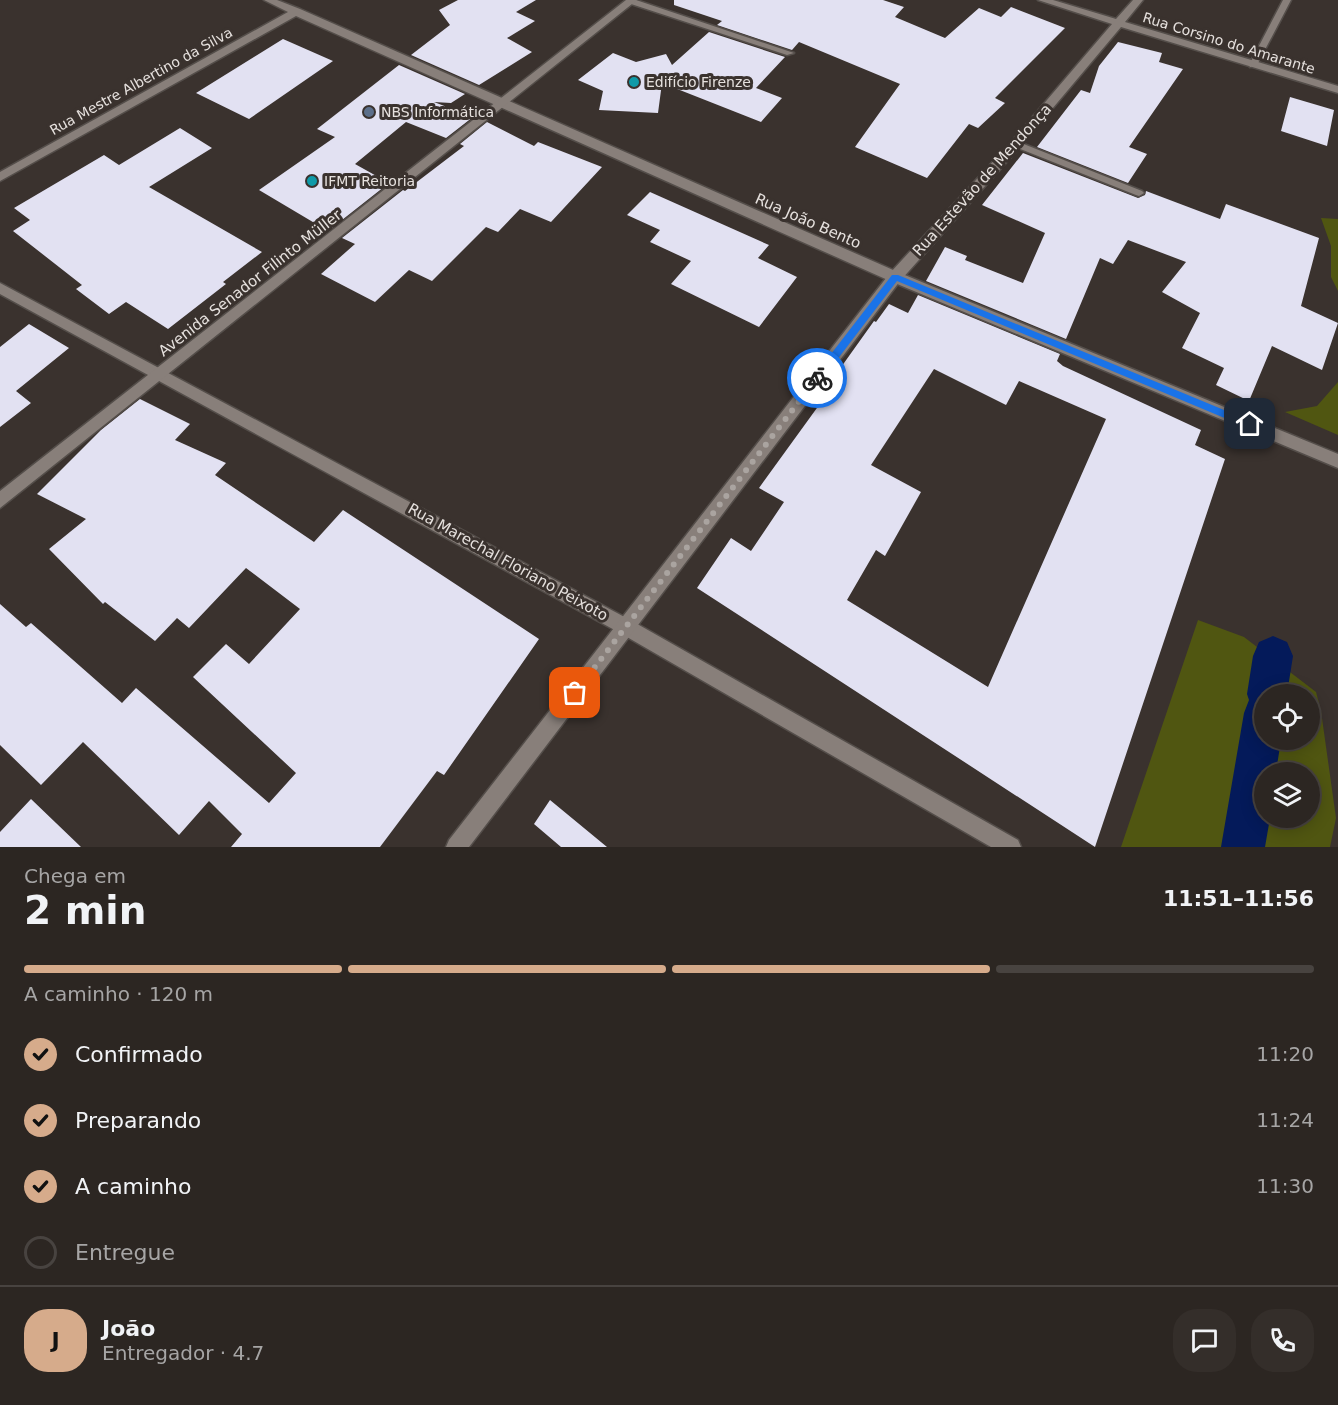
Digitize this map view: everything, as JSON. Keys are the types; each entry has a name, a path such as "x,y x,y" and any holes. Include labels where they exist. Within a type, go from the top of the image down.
{"street":[{"name":"Rua João Bento","path":"269,0 895,277 1338,461"},
{"name":"Rua Corsino do Amarante","path":"1042,0 1338,90"},
{"name":"Rua Estevão de Mendonça","path":"456,847 895,277 1016,144 1138,0"},
{"name":"Avenida Senador Filinto Müller","path":"0,501 631,1"},
{"name":"Rua Mestre Albertino da Silva","path":"0,177 297,11"},
{"name":"Rua Marechal Floriano Peixoto","path":"0,288 162,373 626,627 1011,847"}],"lane":[{"path":"1253,65 1287,0"},
{"path":"631,1 790,52"},
{"path":"1016,144 1139,193"}],"green space":[{"path":"1321,218 1338,219 1338,291 1331,277 1331,246"},
{"path":"1338,382 1338,435 1285,412 1317,406"},
{"path":"1198,620 1244,637 1306,684 1254,684 1254,750 1320,750 1320,707 1336,818 1330,847 1121,847"}],"building":[{"path":"458,0 536,0 516,12 535,21 507,38 532,52 479,85 411,55 450,25 439,10"},
{"path":"674,0 883,0 904,7 895,17 945,38 979,8 1001,17 1011,7 1065,28 995,98 1005,103 978,128 969,124 927,178 855,147 900,84 799,42 792,50 717,25 722,21 674,5"},
{"path":"709,32 785,57 756,88 782,98 761,122 662,83 658,113 599,110 603,91 578,80 613,53 636,62 666,54 672,65"},
{"path":"283,39 333,61 249,119 196,93"},
{"path":"1118,42 1162,53 1159,62 1183,69 1129,147 1147,154 1128,183 1037,147 1081,90 1090,93 1099,66"},
{"path":"399,65 465,94 451,103 434,102 473,117 446,138 406,122 355,164 389,183 328,231 259,190 335,137 317,129"},
{"path":"1290,97 1334,110 1327,146 1281,131"},
{"path":"487,122 534,146 538,142 602,167 551,222 520,209 498,232 486,227 432,281 409,270 375,302 321,274 355,244 342,238 464,146 460,144"},
{"path":"180,128 212,148 149,187 262,252 223,282 226,284 168,329 126,302 109,314 76,289 82,285 13,231 30,220 14,208 104,155 119,165"},
{"path":"1023,153 1138,198 1145,195 1146,191 1220,219 1226,204 1319,238 1301,306 1338,323 1322,370 1272,346 1249,401 1216,385 1224,368 1182,348 1200,313 1162,292 1186,262 1128,240 1113,264 1100,258 1066,339 926,281 945,247 967,256 965,260 1023,283 1045,233 982,205"},
{"path":"650,192 769,245 758,258 797,277 759,327 671,284 691,261 650,242 660,230 627,215"},
{"path":"918,295 1060,354 1057,361 1063,366 1201,430 1195,445 1225,459 1095,847 697,588 731,538 751,551 784,502 759,488 843,372 839,370 874,321 876,322 889,304 908,313","holes":["934,369 1006,405 1019,381 1106,419 988,687 847,600 876,550 885,556 921,492 871,465"]},
{"path":"29,324 69,348 16,391 31,403 0,427 0,347"},
{"path":"140,399 190,424 175,440 226,463 215,475 314,542 343,510 539,639 444,775 437,771 380,847 231,847 242,834 209,801 179,835 83,742 41,785 0,745 0,604 26,627 31,623 122,703 136,688 269,803 296,773 193,677 226,644 249,664 300,609 246,568 189,628 177,618 155,641 105,602 103,604 49,549 86,519 37,494 101,430"},
{"path":"31,799 81,847 0,847 0,832"},
{"path":"550,800 607,847 561,847 534,824"}],"waterway":[{"path":"1269,684 1273,656"},
{"path":"1243,847 1258,750"}],"way so far":[{"path":"575,693 817,378"}],"place":[{"name":"Edifício Firenze","path":"634,82"},
{"name":"NBS Informática","path":"369,112"},
{"name":"IFMT Reitoria","path":"312,181"}],"route":[{"path":"817,378 895,277 1250,424"}]}
